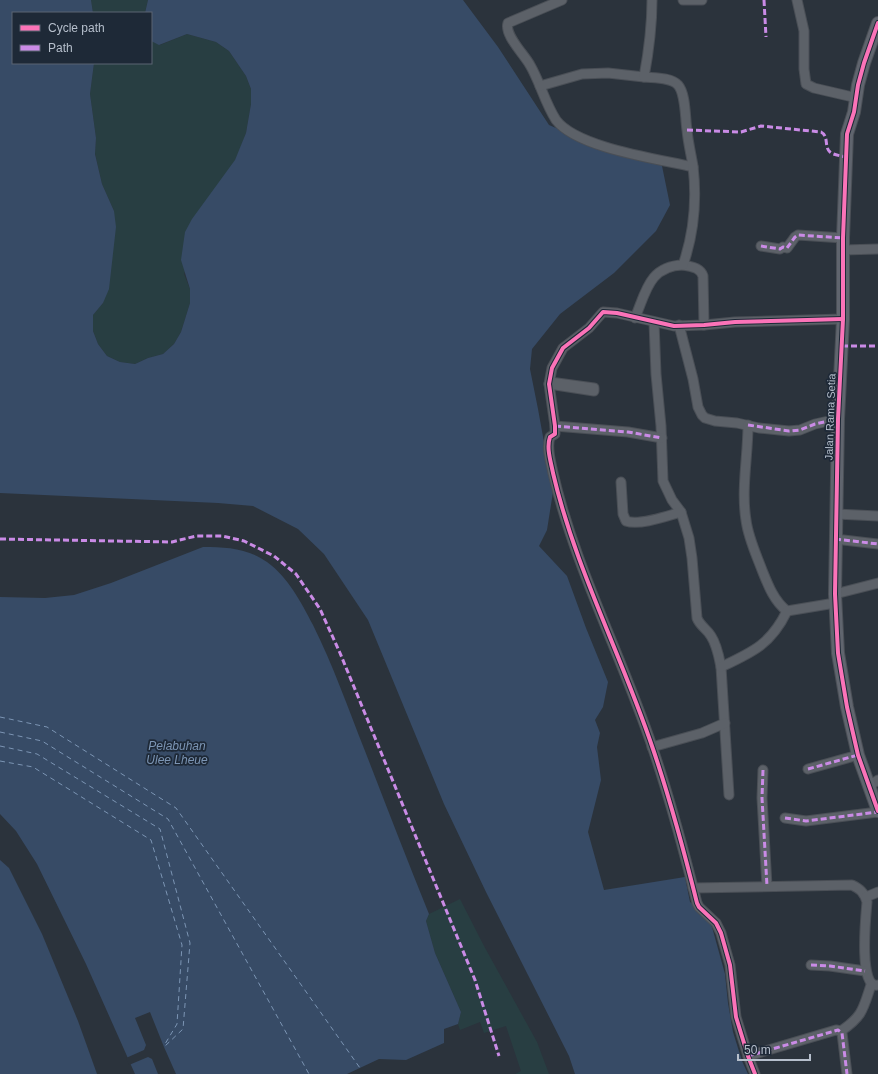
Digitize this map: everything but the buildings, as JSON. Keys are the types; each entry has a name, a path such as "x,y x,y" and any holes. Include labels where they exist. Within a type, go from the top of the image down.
{"street":[{"path":"562,0 507,24 510,36 530,64 549,109 557,120 565,128 576,135 605,148 693,167"},
{"path":"644,77 652,28 652,0"},
{"path":"683,0 702,0"},
{"path":"797,0 804,31 804,69 806,84 814,88 857,98"},
{"name":"Jalan Rama Setia","path":"878,23 864,63 854,112 847,134 843,244 843,319 838,419 835,540 835,598 838,653 847,707 858,755 874,783 878,811"},
{"path":"540,86 582,74 608,73 669,80 677,83 681,88 693,167 694,192 693,229 683,265"},
{"path":"761,246 780,249 783,247 787,248 798,235 878,249"},
{"path":"635,318 653,277 665,268 683,265 698,269 702,272 704,325"},
{"path":"755,1074 736,1017 730,965 721,933 712,918 699,907 669,800 652,747 569,531 550,460 549,439 555,434 556,426 549,384 552,368 563,348 589,328 603,312 617,313 674,326 735,322 843,319"},
{"path":"654,322 656,374 662,438 663,481 672,500 680,512 691,547 697,618 712,637 721,667 729,795"},
{"path":"679,325 694,379 698,407 705,418 715,422 737,423 790,431 838,419"},
{"path":"748,425 744,507 746,521 749,535 770,589 781,606 787,611"},
{"path":"556,426 628,432 662,438"},
{"path":"621,482 623,514 626,521 632,523 640,522 680,512"},
{"path":"836,514 878,516"},
{"path":"835,540 878,544"},
{"path":"787,611 835,598 878,583"},
{"path":"721,667 744,656 766,642 781,624 787,611"},
{"path":"652,747 702,733 725,722"},
{"path":"808,769 858,755"},
{"path":"763,770 762,798 767,886"},
{"path":"785,818 806,821 878,811"},
{"path":"693,888 852,885 861,889 866,897 865,971 875,985 857,1019 841,1030 836,1030 748,1056"},
{"path":"866,897 878,892"},
{"path":"811,965 865,971"},
{"path":"841,1030 847,1074"}],"green space":[{"path":"91,0 148,0 145,12 93,12"},
{"path":"187,34 216,42 229,51 246,76 251,89 251,104 246,133 241,147 184,274 190,289 190,303 181,332 174,344 163,354 148,358 135,364 120,362 107,356 98,344 93,331 93,315 103,303 114,211 102,184 95,153 96,138 90,94 94,64 152,64 152,41 160,45"},
{"path":"460,899 537,1042 549,1074 515,1074 521,1071 506,1026 484,1033 480,1022 460,1030 458,1024 461,1012 435,953 426,921 429,914"}],"water":[{"path":"0,0 91,0 93,12 12,12 12,64 94,64 90,94 96,138 95,154 102,184 114,211 116,227 109,289 103,303 93,315 93,331 98,344 107,356 120,362 135,364 148,358 163,354 174,344 181,332 190,303 190,289 181,260 185,232 192,219 235,160 246,133 251,104 251,89 246,76 229,51 216,42 187,34 159,45 152,42 152,12 145,12 148,0 463,0 498,47 549,125 608,150 661,161 670,205 656,231 614,273 560,314 532,349 530,369 553,492 547,530 539,546 567,576 608,682 603,707 595,720 600,733 597,747 601,780 588,832 604,890 685,877 690,902 705,913 712,927 725,974 733,1032 742,1061 748,1074 575,1074 569,1056 486,892 444,804 368,620 324,554 298,529 253,506 0,493"},
{"name":"Pelabuhan Ulee Lheue","path":"203,547 220,547 244,551 259,557 275,568 288,582 299,599 320,640 340,687 429,914 426,921 435,953 461,1012 458,1024 444,1029 444,1043 406,1060 379,1059 347,1074 135,1074 86,964 37,864 16,831 0,814 0,597 45,598 74,595 111,583"},
{"path":"0,860 9,868 42,934 78,1021 97,1074 0,1074"}],"pier":[{"path":"150,1012 176,1074 158,1074 152,1059 148,1057 129,1065 126,1058 144,1050 146,1045 135,1018"}],"ferry route":[{"path":"0,717 47,727 176,808 360,1068"},
{"path":"0,732 42,741 168,819 309,1074"},
{"path":"0,746 37,754 160,829 190,943 183,1029 164,1047"},
{"path":"0,761 33,767 151,840 182,945 177,1024 165,1044"}],"marked path":[{"path":"764,0 766,37"},
{"path":"687,130 741,132 761,126 821,132 825,136 828,150 835,155 846,157"},
{"path":"761,246 780,249 783,247 787,248 798,235 843,238"},
{"path":"842,346 878,346"},
{"path":"748,425 789,431 800,430 815,424 838,419"},
{"path":"555,426 628,432 662,438"},
{"path":"0,539 172,542 196,536 222,536 244,541 274,556 296,574 320,609 340,653 475,980 499,1056"},
{"path":"835,539 878,544"},
{"path":"808,769 858,755"},
{"path":"763,770 762,798 767,886"},
{"path":"785,818 806,821 878,812"},
{"path":"811,965 865,971"},
{"path":"748,1056 838,1030 842,1033 847,1074"}],"cycle path":[{"path":"878,23 864,63 858,85 854,112 847,134 843,238 843,319 838,419 835,594 838,653 847,707 858,755 878,811"},
{"path":"755,1074 736,1017 730,965 721,933 716,923 699,907 697,903 676,825 653,749 641,714 586,578 562,508 550,460 549,441 550,437 555,434 555,426 549,384 552,368 563,348 589,328 603,312 617,313 674,326 735,322 843,319"}]}
